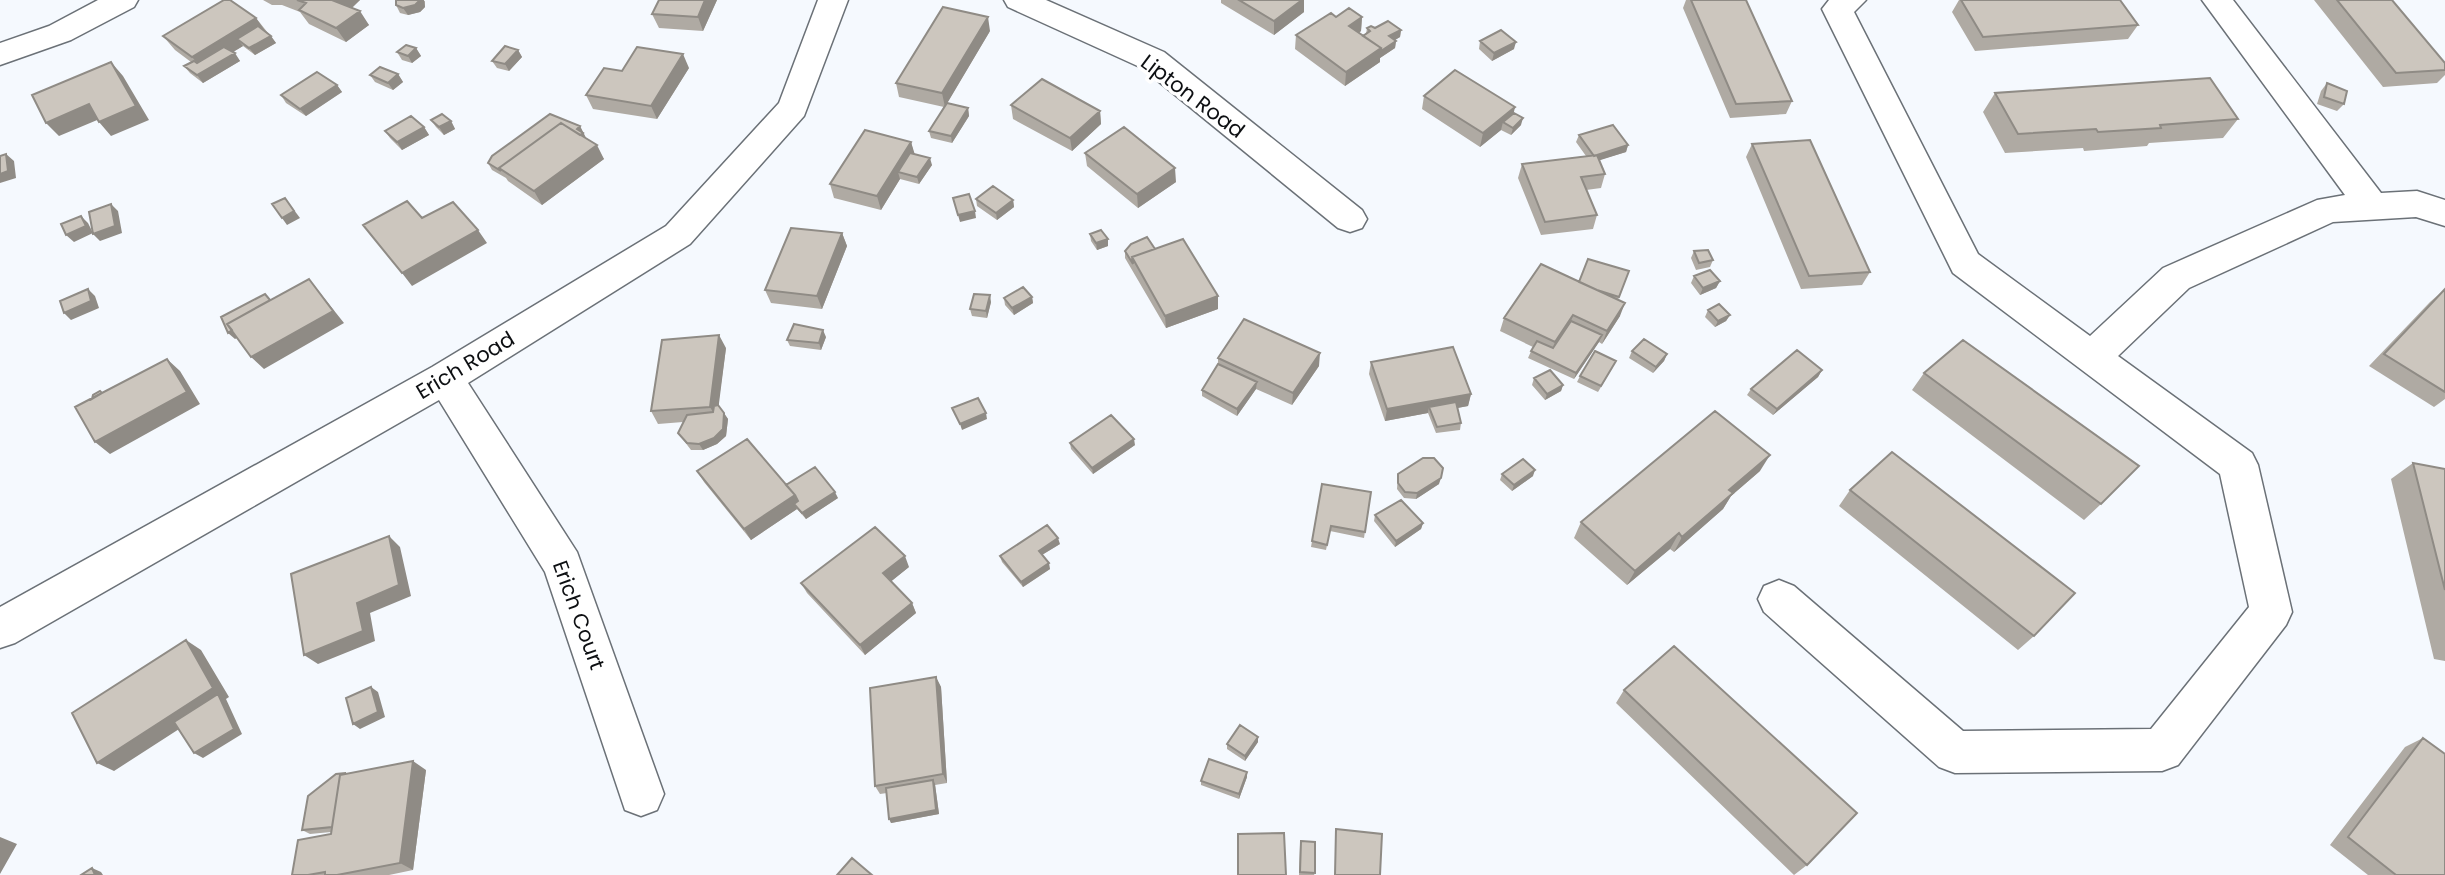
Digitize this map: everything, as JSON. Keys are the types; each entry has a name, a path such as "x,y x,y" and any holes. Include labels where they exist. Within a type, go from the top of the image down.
{"street":[{"path":"0,54 60,33 123,0"},
{"name":"Erich Road","path":"0,629 445,378 678,235 793,108 833,0"},
{"name":"Lipton Road","path":"1019,0 1153,60 1350,219"},
{"path":"2217,0 2372,207"},
{"path":"1779,599 1955,751 2162,750 2271,612 2238,465 1965,263 1834,3"},
{"path":"2092,357 2176,278 2329,209 2417,204 2445,213"},
{"name":"Erich Court","path":"445,378 564,565 641,794"}],"building":[{"path":"224,0 230,0 256,18 192,57 163,36"},
{"path":"297,0 336,0 334,1 360,11 336,28 299,10 306,3"},
{"path":"396,0 420,0 415,5 403,8 396,5"},
{"path":"659,0 705,0 698,17 652,14"},
{"path":"1239,0 1302,0 1274,21"},
{"path":"1691,0 1746,0 1792,101 1736,104"},
{"path":"1961,0 2120,0 2138,25 1983,37"},
{"path":"2337,0 2392,0 2445,63 2445,70 2396,73"},
{"path":"943,7 988,17 942,93 896,83"},
{"path":"1349,8 1362,17 1349,26 1381,48 1346,72 1296,35 1331,13 1336,17"},
{"path":"1388,21 1401,30 1389,36 1396,41 1381,51 1381,48 1363,36 1370,31 1367,28 1375,28"},
{"path":"258,26 271,36 249,48 237,39"},
{"path":"1501,30 1516,42 1494,53 1480,41"},
{"path":"406,45 416,48 408,56 397,52"},
{"path":"505,46 518,50 505,64 492,61"},
{"path":"224,47 235,53 197,75 184,66 194,61 197,63"},
{"path":"637,47 683,54 651,106 586,95 604,68 622,71"},
{"path":"111,62 136,106 99,122 89,104 46,123 32,95"},
{"path":"380,67 398,74 388,83 370,75"},
{"path":"1455,70 1515,107 1483,133 1424,96"},
{"path":"317,72 337,85 300,109 281,95"},
{"path":"2210,78 2238,119 2160,125 2161,128 2018,134 1995,93"},
{"path":"1042,79 1100,111 1070,138 1011,105"},
{"path":"2327,83 2347,91 2344,104 2324,97"},
{"path":"947,103 968,108 951,136 929,131"},
{"path":"1514,113 1523,118 1513,128 1503,122"},
{"path":"442,114 451,121 439,127 431,120"},
{"path":"550,114 580,126 577,129 583,133 580,135 561,123 499,168 501,171 488,163 492,156"},
{"path":"411,116 424,127 397,142 385,131"},
{"path":"561,123 597,145 534,191 499,168"},
{"path":"1613,125 1628,145 1594,156 1579,135"},
{"path":"1124,127 1175,168 1137,194 1085,153"},
{"path":"865,130 911,142 877,196 830,184"},
{"path":"1810,140 1870,272 1809,276 1752,144"},
{"path":"910,153 930,158 917,177 898,172"},
{"path":"6,154 8,171 0,174 0,156"},
{"path":"1597,155 1605,174 1581,177 1597,215 1545,222 1522,164"},
{"path":"993,186 1013,200 996,213 976,199"},
{"path":"969,194 975,211 958,215 953,198"},
{"path":"285,198 294,211 282,218 272,204"},
{"path":"407,201 422,218 453,202 478,230 402,273 363,225"},
{"path":"111,204 115,226 93,234 89,212"},
{"path":"81,216 86,226 66,235 61,224"},
{"path":"791,228 842,233 817,296 765,290"},
{"path":"1101,230 1108,239 1096,243 1090,234"},
{"path":"1147,237 1155,249 1132,257 1133,264 1125,251 1131,244"},
{"path":"1183,239 1218,296 1165,316 1132,257"},
{"path":"1708,250 1713,260 1699,263 1694,251"},
{"path":"1588,259 1629,271 1619,297 1579,282"},
{"path":"1541,264 1625,303 1607,331 1573,315 1555,342 1504,318"},
{"path":"1710,270 1720,281 1703,288 1694,276"},
{"path":"309,279 333,311 251,357 227,324"},
{"path":"1023,287 1032,297 1012,308 1004,298"},
{"path":"88,289 91,301 64,313 60,301"},
{"path":"2445,289 2445,392 2384,354"},
{"path":"265,294 270,300 227,324 232,330 228,333 221,317"},
{"path":"974,294 990,295 986,311 970,309"},
{"path":"1719,304 1730,315 1718,321 1708,310"},
{"path":"1244,319 1320,353 1293,393 1218,358"},
{"path":"1571,321 1602,335 1576,373 1531,351 1537,341 1553,348"},
{"path":"794,324 823,330 819,343 787,340"},
{"path":"719,335 710,407 651,411 662,340"},
{"path":"1644,339 1667,354 1656,367 1632,351"},
{"path":"1963,340 2139,466 2101,504 1924,373"},
{"path":"1453,347 1471,394 1387,409 1371,362"},
{"path":"1797,350 1822,370 1777,409 1751,389"},
{"path":"1595,351 1616,361 1601,386 1580,376"},
{"path":"167,359 187,392 95,442 75,407"},
{"path":"1218,364 1257,382 1237,409 1202,390"},
{"path":"1550,370 1563,385 1547,394 1534,378"},
{"path":"978,398 986,413 960,424 952,408"},
{"path":"1456,402 1461,423 1437,427 1429,407"},
{"path":"718,405 724,413 723,429 714,438 699,444 687,443 678,433 687,415 713,412 714,406"},
{"path":"1715,411 1770,455 1729,490 1733,493 1682,537 1679,533 1635,571 1581,522"},
{"path":"1111,415 1134,439 1092,468 1070,443"},
{"path":"747,439 795,495 744,529 697,471"},
{"path":"1892,452 2075,593 2034,636 1850,490"},
{"path":"1423,458 1434,458 1443,468 1441,478 1417,493 1405,492 1398,483 1398,474"},
{"path":"1523,459 1535,470 1514,485 1502,474"},
{"path":"2413,463 2445,469 2445,590"},
{"path":"815,467 835,492 802,513 794,504 798,501 795,495 786,485"},
{"path":"1322,484 1371,492 1365,532 1331,526 1327,545 1312,541"},
{"path":"1401,500 1423,523 1396,541 1375,515"},
{"path":"1047,525 1058,538 1039,551 1049,563 1021,582 1000,556"},
{"path":"875,527 905,556 883,573 912,603 860,645 801,583"},
{"path":"389,536 399,585 357,603 363,631 304,655 291,574"},
{"path":"186,640 213,688 97,763 72,713"},
{"path":"1674,646 1857,813 1807,865 1624,690"},
{"path":"936,677 943,774 875,786 870,688"},
{"path":"371,687 378,712 353,724 346,698"},
{"path":"218,694 234,729 194,753 174,722"},
{"path":"1240,725 1258,737 1245,756 1227,744"},
{"path":"2423,738 2445,754 2445,875 2396,875 2348,837"},
{"path":"1209,759 1247,772 1239,794 1201,781"},
{"path":"413,761 400,863 337,875 325,875 325,872 292,875 298,840 331,834 340,775"},
{"path":"346,773 340,775 332,827 302,830 308,796 336,774"},
{"path":"933,780 936,810 889,819 886,788"},
{"path":"1336,829 1382,834 1380,875 1335,875"},
{"path":"1284,833 1286,875 1238,875 1238,834"},
{"path":"1301,841 1315,842 1315,873 1300,872"},
{"path":"852,858 872,875 837,875"},
{"path":"92,868 95,875 81,875"}]}
